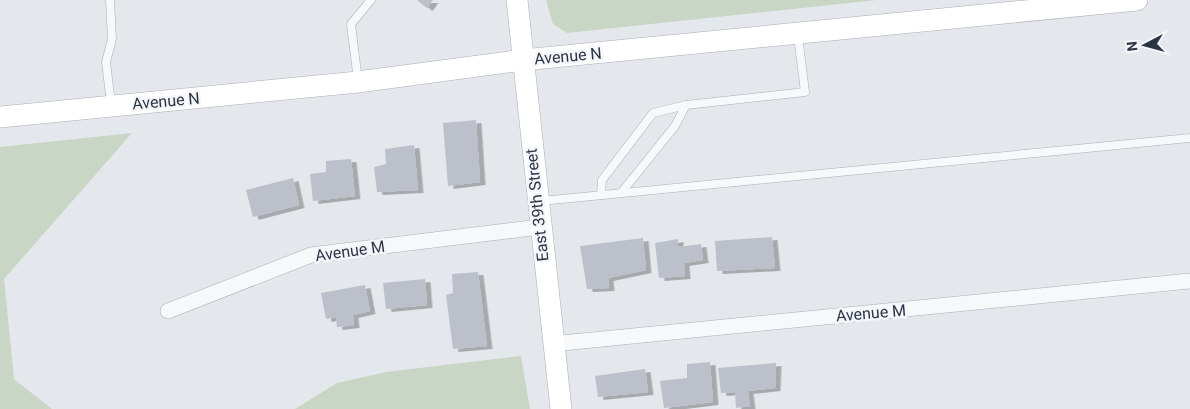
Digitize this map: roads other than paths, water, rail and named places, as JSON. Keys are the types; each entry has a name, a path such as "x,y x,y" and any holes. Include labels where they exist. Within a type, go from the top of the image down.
{"main road":[{"name":"East 39th Street","path":"517,0 560,409"},
{"name":"Avenue N","path":"0,117 358,82 523,60 1137,0"}],"street":[{"name":"Avenue M","path":"168,311 311,255 540,227"},
{"name":"Avenue M","path":"552,344 1190,281"}],"lane":[{"path":"110,0 112,39 106,62 111,106"},
{"path":"358,82 351,24 371,0"},
{"path":"601,195 602,180 652,113 686,105 805,92 798,34"},
{"path":"621,193 675,126 686,105"},
{"path":"537,201 1190,138"}]}
